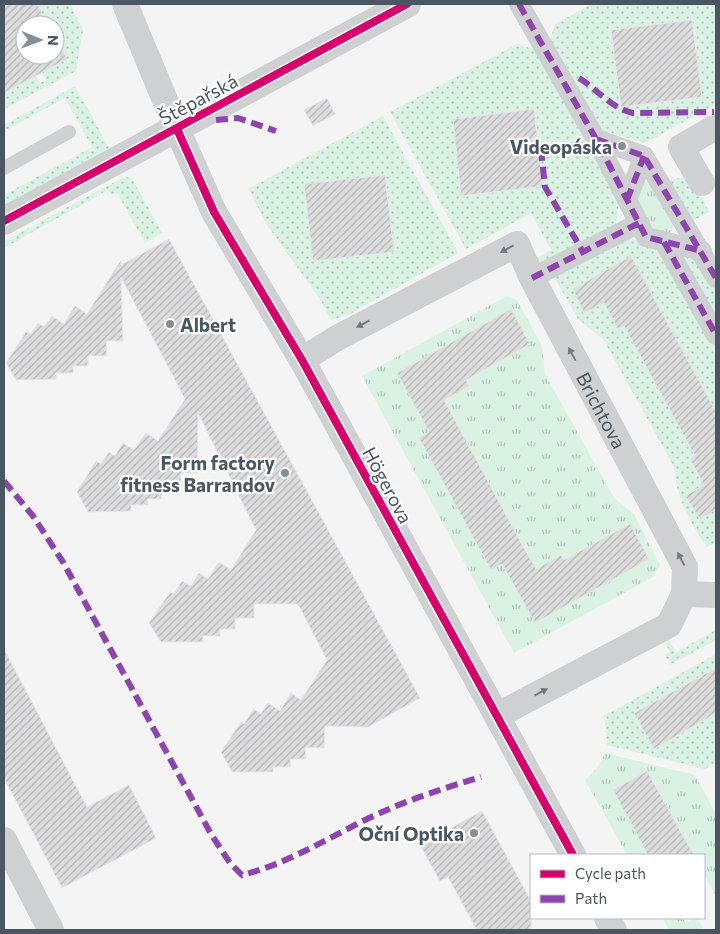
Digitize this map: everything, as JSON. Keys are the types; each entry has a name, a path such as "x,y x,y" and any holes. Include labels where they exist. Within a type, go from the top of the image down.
{"street":[{"name":"Högerova","path":"125,4 214,212 302,360 572,854"},
{"name":"Štěpařská","path":"4,221 407,4"},
{"path":"519,4 596,139 646,237 702,251"},
{"path":"702,183 681,147 716,127"},
{"path":"596,139 644,156 702,251 716,278"},
{"path":"627,200 644,156"},
{"path":"532,278 639,223"},
{"path":"664,242 716,335"},
{"name":"Brichtova","path":"302,360 337,338 517,244 532,278 686,567 684,594 669,625 498,715"},
{"path":"684,594 716,595"},
{"path":"4,840 51,930"},
{"path":"608,919 614,930"}],"lane":[{"path":"4,168 69,132"}],"green space":[{"path":"37,4 70,4 83,30 76,71 4,109 4,93 35,76 40,83 46,80 42,72 55,65 65,65 65,60 67,59 65,55 65,15 43,15"},
{"path":"592,4 716,4 716,104 645,143 596,129 549,43 555,24","holes":["692,20 696,46 681,48 702,97 621,107 611,30"]},
{"path":"517,44 536,50 619,203 615,227 539,269 534,260 551,250 531,213 466,249 390,112","holes":["534,109 543,186 462,196 453,119"]},
{"path":"75,86 109,148 4,206 4,195 92,147 65,98 4,131 4,125"},
{"path":"383,116 458,253 350,314 331,320 320,299 269,228 248,189","holes":["385,175 388,201 374,203 376,227 391,225 394,252 313,261 304,184"]},
{"path":"124,177 131,178 134,182 162,233 145,243 117,193 111,195 108,190 4,248 4,241"},
{"path":"678,178 685,178 700,193 709,212 691,222 669,182"},
{"path":"640,179 656,183 674,219 671,236 653,229 638,202"},
{"path":"620,236 663,248 716,345 716,412 631,257 573,289 584,313 604,303 618,329 624,326 695,456 690,459 704,485 685,496 700,519 716,509 716,542 707,547 685,509 675,478 674,467 603,339 578,319 552,273"},
{"path":"674,251 698,258 716,291 716,326"},
{"path":"507,296 517,300 542,346 545,374 614,498 634,514 660,565 653,577 514,653 362,376","holes":["511,310 530,344 466,380 468,386 444,400 525,550 536,569 561,555 564,560 649,559 535,623 502,564 491,570 419,439 429,432 397,373"]},
{"path":"716,630 716,640 670,665 665,655 670,652 663,639 667,637 676,652"},
{"path":"716,654 716,668 634,713 654,749 716,713 716,762 705,769 607,745 604,716"},
{"path":"605,753 695,775 716,814 716,896 705,876 705,854 693,854 647,771 613,790 647,854 626,854 585,780 597,768"},
{"path":"663,919 684,919 685,922 698,919 704,930 669,930"}],"building":[{"path":"4,4 37,4 43,15 15,15 15,65 56,65 4,93"},
{"path":"692,20 702,97 621,107 611,30"},
{"path":"327,98 335,114 313,126 304,110"},
{"path":"534,109 543,186 461,196 453,119"},
{"path":"385,175 394,252 313,261 304,184"},
{"path":"169,239 420,698 368,727 325,726 324,748 305,747 306,759 290,759 291,767 273,767 273,772 232,772 221,752 241,722 244,724 254,709 261,714 268,703 280,711 291,693 301,700 327,660 298,604 254,604 254,618 235,618 235,629 220,629 220,636 203,636 203,642 161,642 149,623 170,592 174,594 182,581 191,586 199,573 208,579 219,562 231,570 256,530 198,413 197,473 181,473 181,486 162,486 161,499 147,499 148,505 131,505 131,511 88,512 77,492 96,461 101,464 109,452 115,456 123,443 134,450 146,433 158,441 185,399 121,277 123,341 106,341 107,356 88,356 88,366 73,366 73,373 56,373 56,379 16,380 6,363 26,332 31,334 38,323 44,327 52,316 64,324 75,306 87,314 121,260 121,265"},
{"path":"631,256 716,412 716,509 700,519 685,496 704,485 690,459 695,456 624,326 618,329 604,303 584,313 573,289"},
{"path":"511,309 530,344 466,380 469,386 444,400 525,550 536,569 561,555 564,560 630,524 649,559 535,623 502,564 491,570 419,438 429,432 397,373"},
{"path":"4,649 87,807 129,785 156,838 62,888 4,778"},
{"path":"716,668 716,713 654,749 634,713"},
{"path":"647,771 693,854 647,854 613,790"},
{"path":"482,811 530,899 531,930 477,930 448,877 440,881 420,845"}],"marked path":[{"path":"519,4 596,139 646,237 702,251"},
{"path":"579,78 611,103 625,111 633,113 714,112"},
{"path":"216,120 238,118 276,131"},
{"path":"596,139 644,156 716,278"},
{"path":"541,149 545,187 583,252"},
{"path":"627,200 644,156"},
{"path":"532,278 639,223"},
{"path":"664,242 716,335"},
{"path":"4,481 33,516 63,562 211,834 230,863 242,875 274,865 406,802 481,777"}],"cycle path":[{"path":"4,221 407,4"},
{"path":"177,129 214,212 302,360 572,854"}],"place":[{"name":"Videopáska","path":"622,146"},
{"name":"Albert","path":"170,324"},
{"name":"Form factory fitness Barrandov","path":"285,473"},
{"name":"Oční Optika","path":"474,833"}]}
